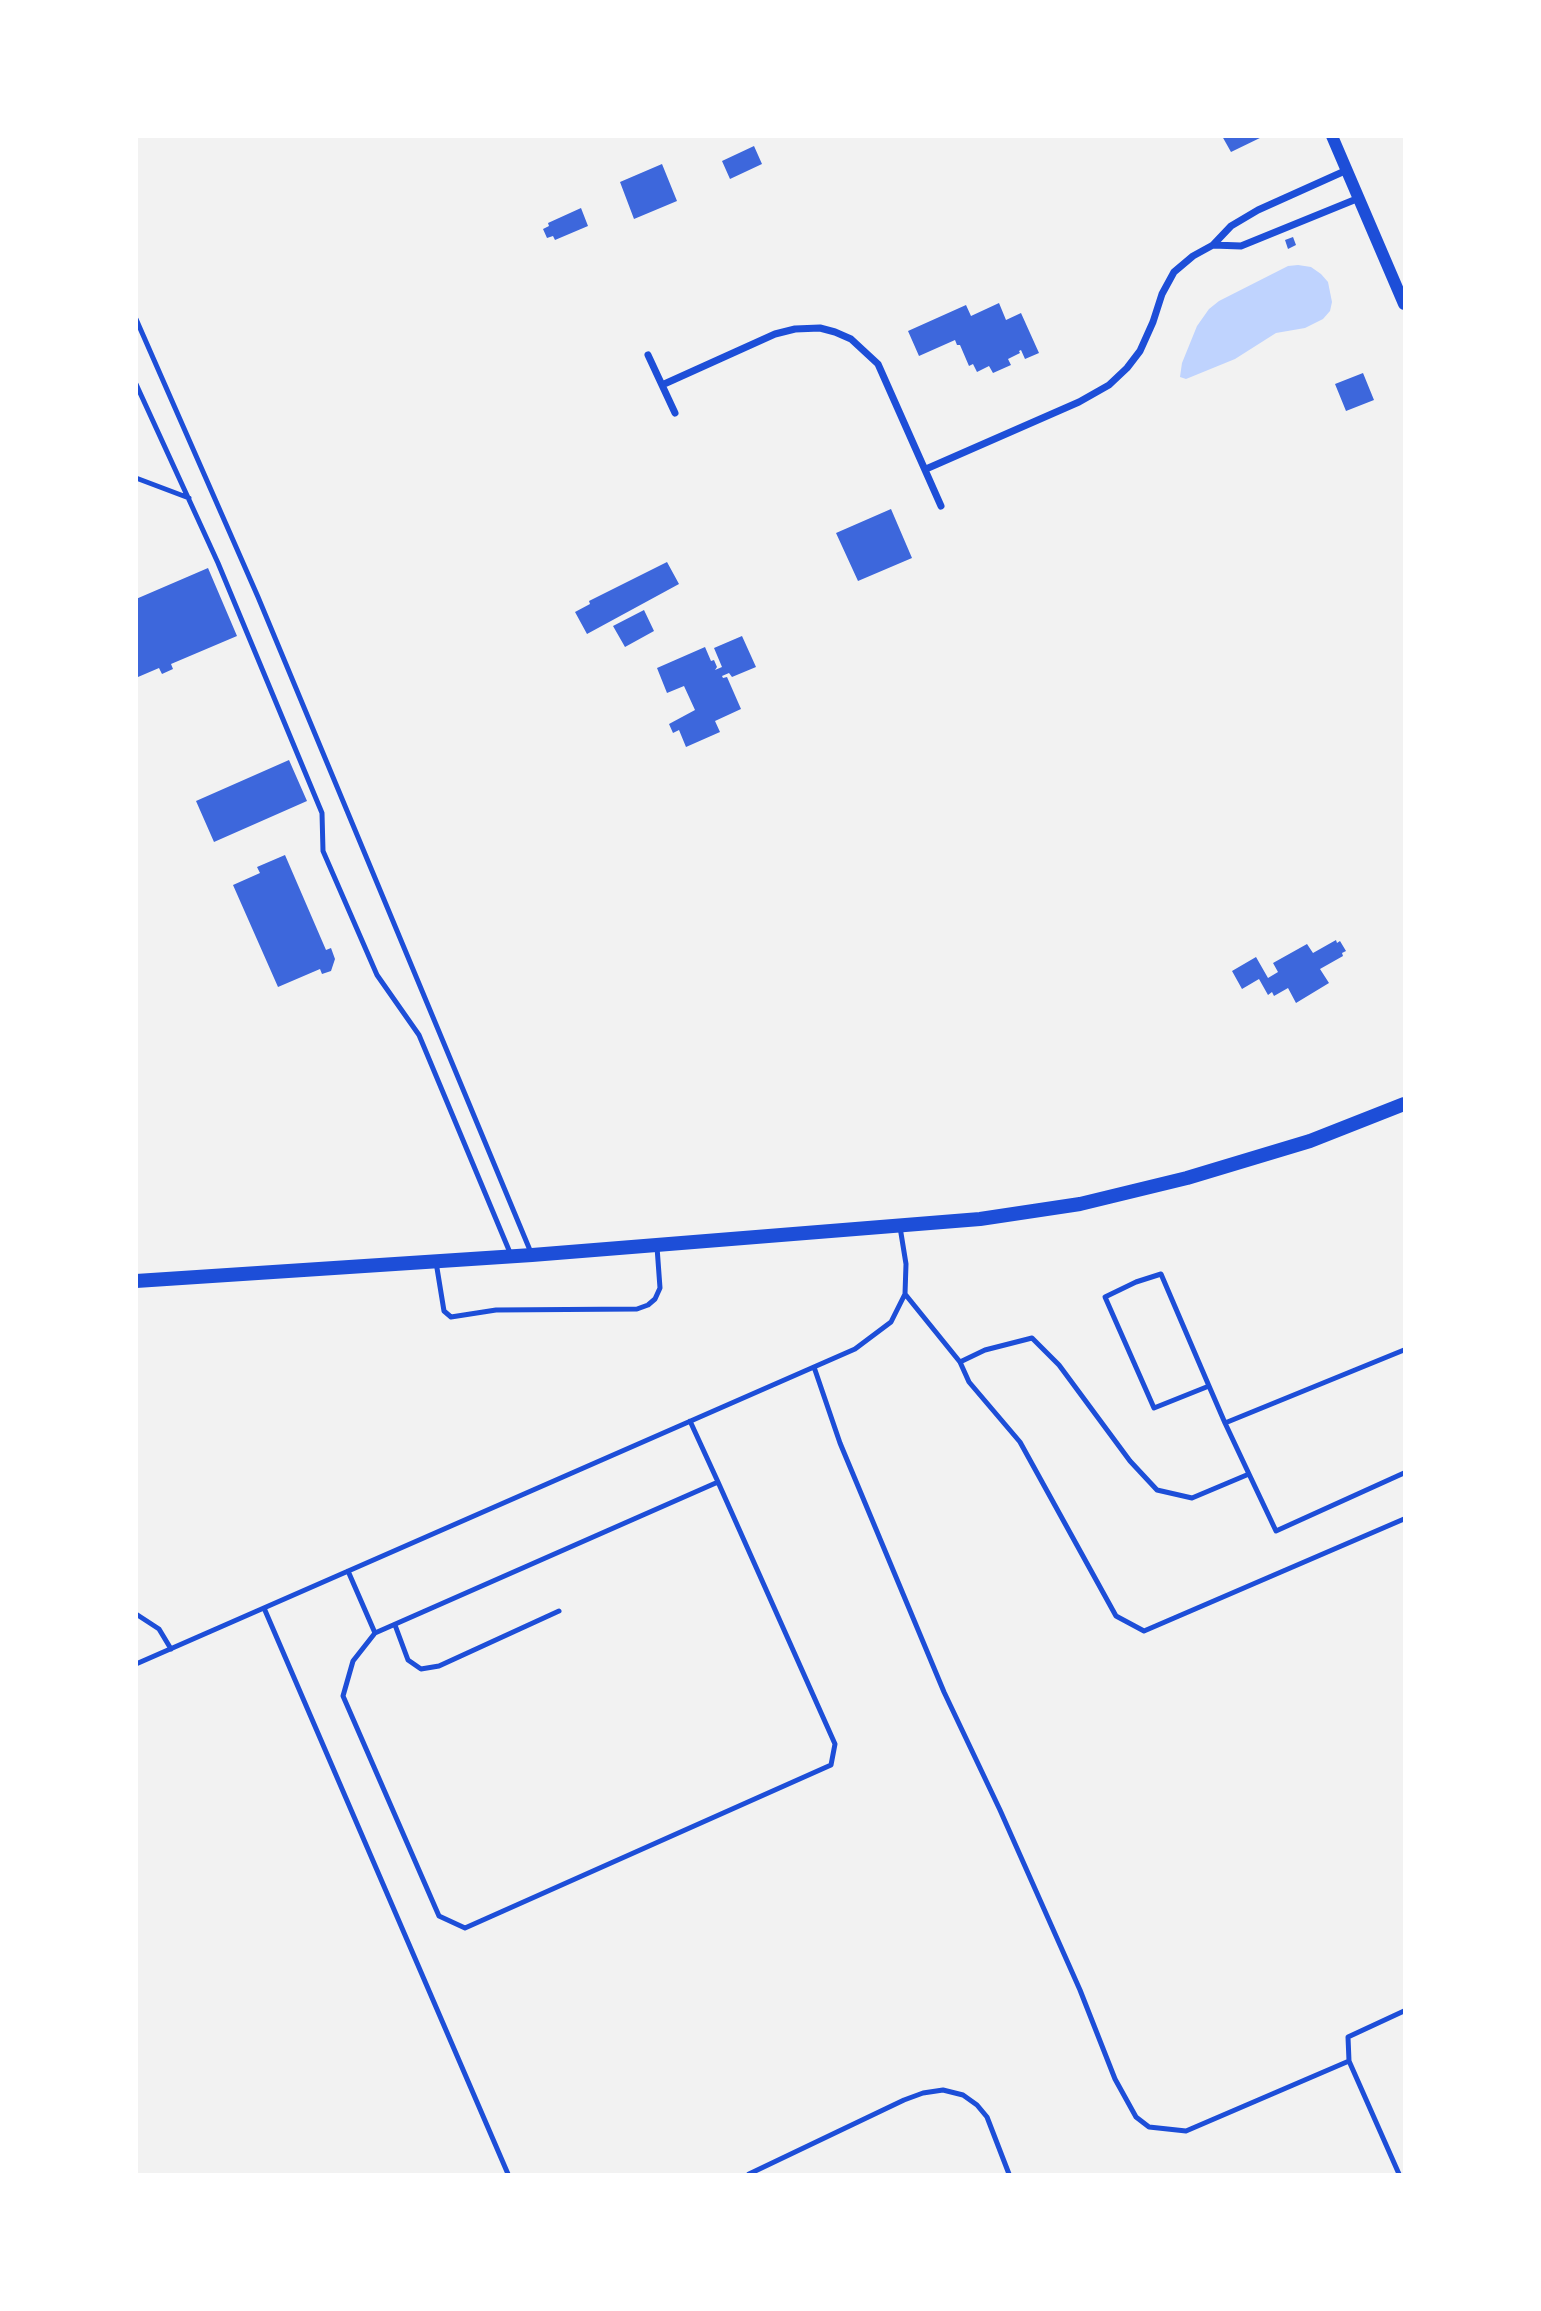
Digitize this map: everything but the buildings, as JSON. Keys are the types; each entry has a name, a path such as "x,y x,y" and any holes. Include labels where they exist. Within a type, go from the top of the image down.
{"main road":[{"path":"136,1281 900,1227 1030,1212 1125,1194 1187,1178 1310,1141 1405,1104"}],"street":[{"path":"1332,136 1405,303"},
{"path":"926,469 1079,402 1109,384 1127,368 1140,351 1162,294 1174,272 1193,256 1213,245 1231,226 1258,210 1347,170"},
{"path":"1213,245 1241,246 1359,198"},
{"path":"662,385 775,334 795,329 820,328 835,332 851,339 878,364 941,506"},
{"path":"648,355 675,413"}],"lane":[{"path":"136,319 258,597 532,1255"},
{"path":"136,384 218,563 322,813 323,851 328,863 377,975 419,1035 512,1256"},
{"path":"136,478 189,498"},
{"path":"136,1664 855,1349 891,1322 905,1294 905,1264 900,1227"},
{"path":"435,1260 444,1311 451,1317 496,1310 637,1309 655,1299 660,1288 657,1244"},
{"path":"1209,1386 1154,1408 1105,1297 1161,1274 1225,1423 1276,1531 1405,1473"},
{"path":"905,1294 960,1362 969,1382 1020,1442 1116,1616 1144,1631 1405,1519"},
{"path":"960,1362 985,1350 1032,1338 1059,1365 1130,1461 1157,1490 1192,1498 1250,1474"},
{"path":"1225,1423 1405,1350"},
{"path":"814,1367 840,1443 944,1692 1080,1990 1115,2079 1136,2117 1150,2127 1186,2131 1349,2061"},
{"path":"690,1421 718,1482 835,1744 831,1765 465,1928 439,1916 342,1696 353,1661 375,1633 718,1482"},
{"path":"348,1571 375,1633"},
{"path":"264,1608 508,2175"},
{"path":"395,1625 408,1660 421,1669 439,1667 559,1611"},
{"path":"136,1614 159,1629 171,1649"},
{"path":"1399,2175 1349,2061 1348,2037 1405,2011"},
{"path":"749,2175 904,2099 943,2090 963,2095 988,2117 1009,2175"}],"water":[{"path":"1288,266 1311,267 1328,282 1332,302 1330,311 1323,319 1305,328 1276,333 1235,359 1186,379 1180,377 1182,363 1197,326 1209,309 1219,301"}]}
